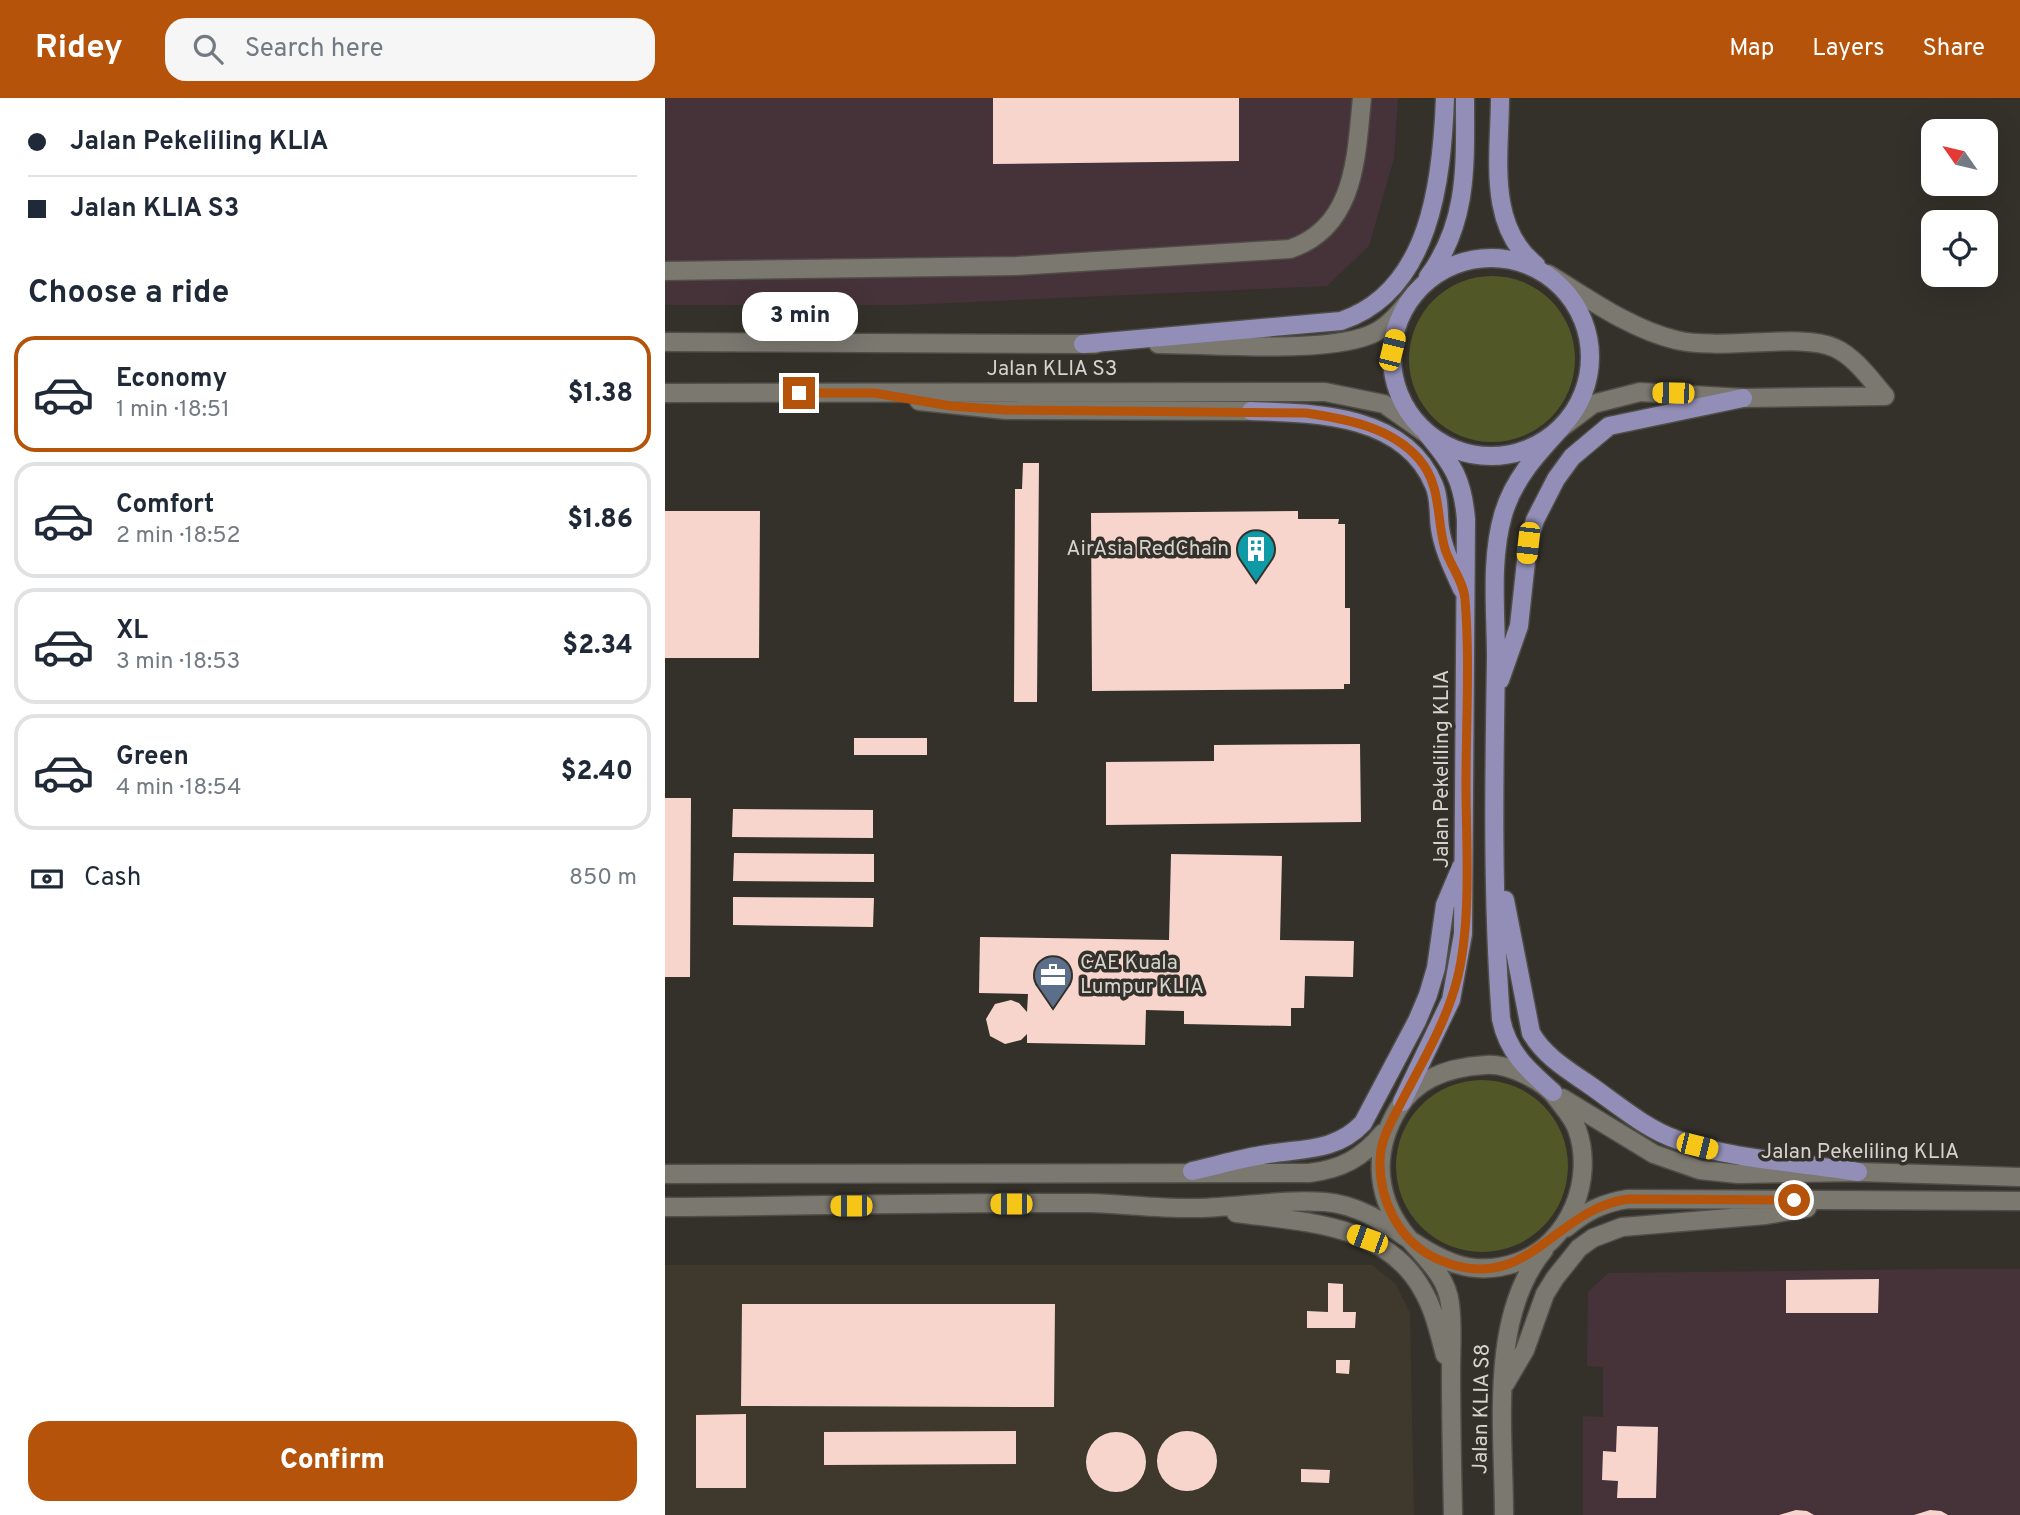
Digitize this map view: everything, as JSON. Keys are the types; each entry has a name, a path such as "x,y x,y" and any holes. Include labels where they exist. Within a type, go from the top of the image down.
{"main road":[{"path":"1083,344 1341,321 1374,305 1388,292 1412,257 1432,211 1442,162 1445,98"},
{"name":"Jalan Pekeliling KLIA","path":"1402,1102 1437,1031 1458,976 1463,934 1466,855 1464,493 1458,474 1429,435 1406,411 1395,383 1392,350 1400,318 1446,249 1460,212 1465,190 1465,98"},
{"name":"Jalan Pekeliling KLIA","path":"1500,98 1502,209 1514,243 1548,274 1574,303 1584,319 1591,348 1589,377 1579,405 1521,475 1502,517 1497,558 1495,695 1499,991 1504,1035 1523,1066 1553,1092"},
{"name":"Jalan Pekeliling KLIA","path":"1417,290 1435,275 1457,263 1480,258 1504,257 1527,263 1548,274"},
{"path":"1495,695 1519,626 1528,543 1535,520 1556,479 1572,457 1609,426 1743,398"},
{"path":"1251,411 1306,413 1353,421 1379,430 1408,449 1419,459 1436,488 1445,548 1465,595"},
{"name":"Jalan Pekeliling KLIA","path":"1429,435 1453,449 1481,456 1519,452 1537,445 1561,428"},
{"path":"1192,1171 1260,1155 1324,1147 1352,1136 1363,1124 1428,995 1436,968 1445,905 1466,855"},
{"path":"1497,866 1521,970 1526,1017 1538,1045 1548,1055 1640,1120 1675,1140 1715,1151 1858,1172"}],"street":[{"path":"665,271 1016,266 1290,249 1321,231 1342,205 1355,167 1362,98"},
{"path":"1548,274 1630,322 1675,340 1725,346 1787,343 1834,347 1846,354 1885,396 1743,398 1640,392 1615,396 1593,404 1561,428"},
{"name":"Jalan KLIA S3","path":"665,342 1333,345 1377,331 1395,317 1417,290"},
{"name":"Jalan KLIA S3","path":"665,393 1325,392 1384,404 1429,435"},
{"path":"874,393 951,406 1006,410 1251,411"},
{"name":"Jalan Pekeliling KLIA","path":"2020,1177 1858,1172 1738,1174 1700,1170 1654,1154 1516,1071 1493,1064 1459,1066 1427,1080 1402,1102 1386,1129 1380,1156 1380,1183 1385,1202 1409,1239 1433,1257 1461,1267 1490,1268 1519,1261 1591,1209 1607,1202 1628,1199 2020,1201"},
{"name":"Jalan Pekeliling KLIA","path":"1553,1092 1576,1125 1583,1152 1582,1186 1558,1234"},
{"path":"665,1174 958,1175 1326,1171 1354,1161 1368,1150 1386,1129"},
{"path":"1198,1208 1303,1200 1334,1203 1375,1216 1409,1239"},
{"path":"1504,1385 1525,1350 1545,1294 1566,1262 1593,1238 1622,1227 1766,1215 1849,1200"},
{"path":"665,1207 1090,1203 1198,1208 1326,1225 1367,1239 1402,1262 1423,1290 1451,1375"},
{"name":"Jalan KLIA S8","path":"1504,1515 1504,1385 1507,1331 1526,1275 1558,1234"},
{"name":"Jalan KLIA S8","path":"1409,1239 1431,1262 1450,1300 1453,1515"}],"shaded area":[{"path":"665,98 1398,98 1394,158 1369,246 1327,286 905,305 665,305"},
{"path":"665,1265 1372,1265 1396,1284 1410,1313 1414,1515 665,1515"},
{"path":"2020,1269 2020,1515 1583,1515 1583,1416 1603,1417 1603,1367 1587,1366 1588,1292 1608,1273"}],"green space":[{"path":"1492,276 1524,282 1551,300 1569,327 1575,359 1569,391 1551,418 1524,436 1492,442 1460,436 1433,418 1415,391 1409,359 1415,327 1433,300 1460,282"},
{"path":"1482,1080 1515,1086 1543,1105 1562,1133 1568,1166 1562,1199 1543,1227 1515,1246 1482,1252 1449,1246 1421,1227 1402,1199 1396,1166 1402,1133 1421,1105 1449,1086"}],"building":[{"path":"993,98 1239,98 1239,161 993,164"},
{"path":"1023,463 1039,463 1037,702 1014,702 1015,489 1022,489"},
{"path":"665,511 760,511 759,658 665,658"},
{"path":"1298,511 1298,519 1339,519 1338,524 1345,524 1345,608 1350,608 1350,684 1344,684 1344,689 1092,691 1091,513"},
{"path":"854,738 927,738 927,755 854,755"},
{"path":"1360,744 1361,822 1106,825 1106,762 1214,761 1214,745"},
{"path":"665,798 691,798 690,977 665,977"},
{"path":"733,809 873,810 873,838 732,837"},
{"path":"734,853 874,854 874,882 733,881"},
{"path":"1171,854 1282,856 1280,940 1354,941 1353,977 1305,976 1304,1008 1291,1008 1291,1026 1184,1024 1184,1011 1146,1010 1145,1045 1027,1043 1027,1034 1021,1040 1005,1044 990,1036 986,1019 995,1004 1011,1000 1019,1003 1027,1012 1028,994 979,993 980,937 1169,940"},
{"path":"733,897 874,898 873,927 733,925"},
{"path":"1879,1279 1878,1313 1786,1313 1786,1280"},
{"path":"1328,1283 1343,1284 1343,1312 1356,1312 1355,1328 1307,1328 1307,1311 1328,1312"},
{"path":"742,1304 1055,1304 1054,1407 741,1406"},
{"path":"1336,1360 1350,1360 1349,1374 1336,1373"},
{"path":"746,1414 746,1488 696,1488 696,1415"},
{"path":"1617,1426 1658,1427 1656,1498 1617,1498 1618,1481 1602,1480 1603,1451 1616,1452"},
{"path":"1016,1431 1016,1464 824,1465 824,1432"},
{"path":"1187,1431 1208,1440 1217,1461 1208,1482 1187,1491 1166,1482 1157,1461 1166,1440"},
{"path":"1116,1432 1137,1441 1146,1462 1137,1483 1116,1492 1095,1483 1086,1462 1095,1441"},
{"path":"1301,1469 1330,1470 1329,1483 1301,1482"},
{"path":"1796,1510 1807,1511 1814,1515 1779,1515"},
{"path":"1930,1510 1941,1511 1948,1515 1914,1515"}],"place":[{"name":"AirAsia RedChain","path":"1256,583"},
{"name":"CAE Kuala Lumpur KLIA","path":"1053,1009"}],"route":[{"path":"799,393 874,393 951,406 1006,410 1306,413 1353,421 1379,430 1408,449 1419,459 1436,488 1440,529 1445,548 1465,595 1466,855 1463,934 1458,976 1437,1031 1386,1129 1380,1156 1380,1183 1385,1202 1409,1239 1433,1257 1461,1267 1490,1268 1519,1261 1536,1252 1591,1209 1607,1202 1628,1199 1794,1200"}]}
